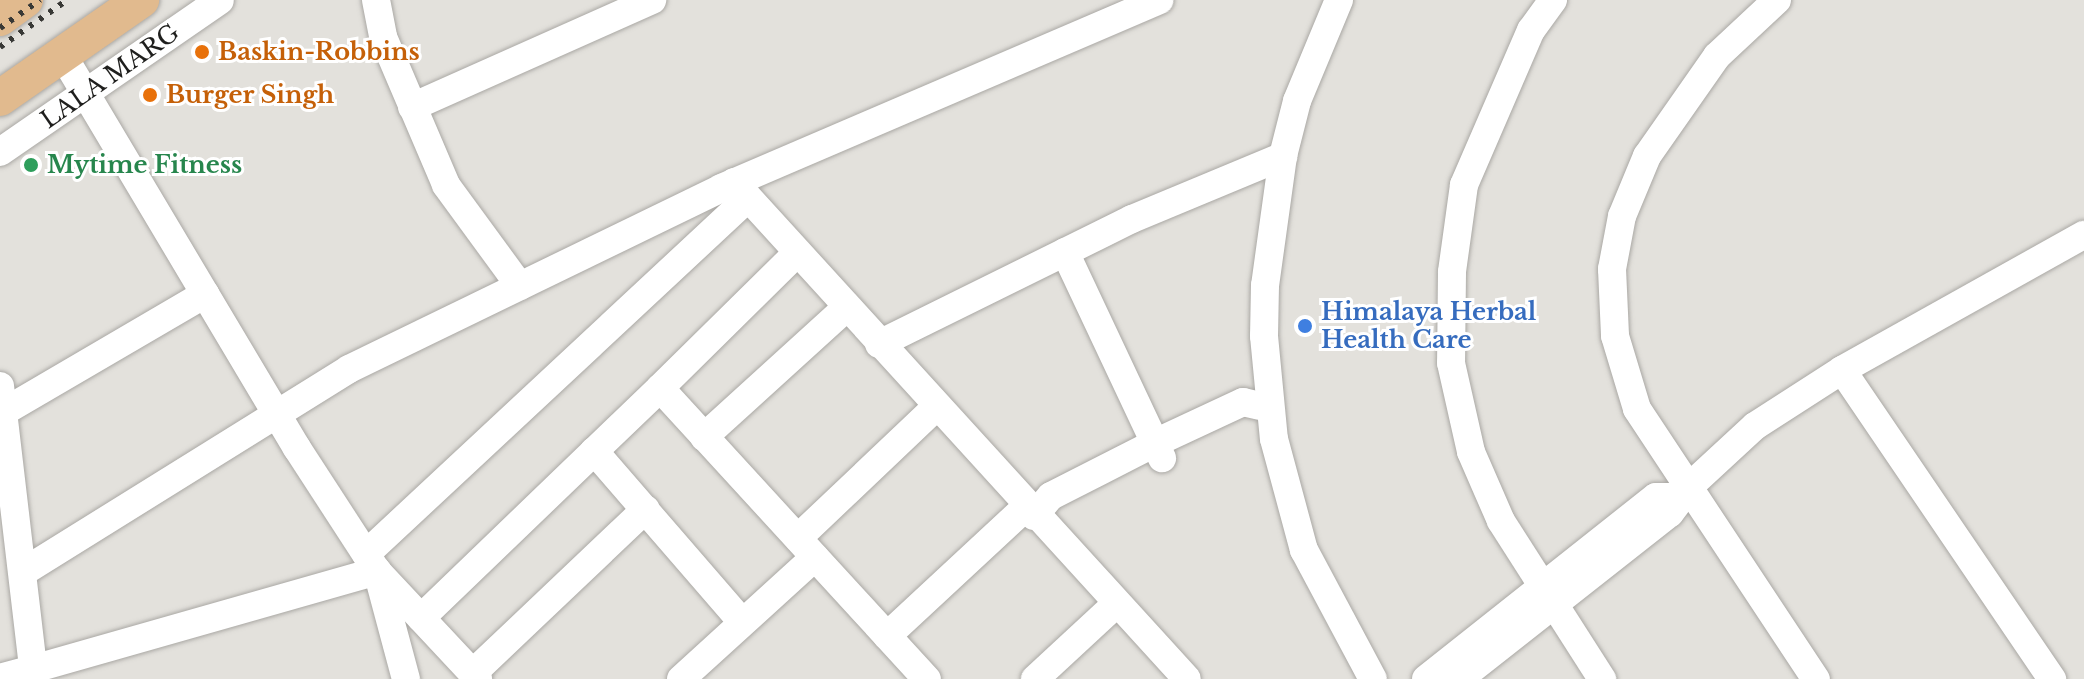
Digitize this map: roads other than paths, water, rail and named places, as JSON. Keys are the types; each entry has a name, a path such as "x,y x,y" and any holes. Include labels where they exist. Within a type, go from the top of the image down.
{"main road":[{"path":"0,18 25,0"},
{"path":"0,98 141,0"}],"street":[{"name":"LALA MARG","path":"0,152 220,0"},
{"path":"377,0 383,37 446,185 520,286"},
{"path":"412,107 652,0"},
{"path":"23,572 349,369 520,286 741,190 1159,0"},
{"path":"1339,0 1297,101 1283,156 1265,285 1264,404 1304,550 1373,679"},
{"path":"1553,0 1531,30 1502,90 1464,185 1452,272 1451,363 1471,452 1501,521 1546,596 1602,679"},
{"path":"1777,0 1717,56 1677,106 1622,216 1612,269 1615,336 1623,373 1637,409 1684,491 1816,679"},
{"path":"62,54 276,413 371,562 476,676 646,509"},
{"path":"879,344 1065,252 1283,156"},
{"path":"741,190 796,254 936,407 1036,510 1116,604 1187,679"},
{"path":"0,678 371,562 741,190"},
{"path":"1426,679 1670,513 1684,491 1755,426 1842,370 2084,235"},
{"path":"1065,252 1159,450"},
{"path":"421,618 796,254"},
{"path":"33,669 3,398 205,294"},
{"path":"704,437 846,308"},
{"path":"1842,370 2052,679"},
{"path":"660,388 887,636 918,676"},
{"path":"887,636 1051,496 1159,450 1243,402 1264,404"},
{"path":"681,679 742,622 936,407"},
{"path":"594,451 742,622"},
{"path":"371,562 402,678"},
{"path":"1459,679 1546,596"},
{"path":"1035,679 1116,604"}],"railway":[{"path":"0,28 40,0"},
{"path":"0,47 67,0"}],"place":[{"name":"Baskin-Robbins","path":"202,52"},
{"name":"Burger Singh","path":"150,95"},
{"name":"Mytime Fitness","path":"31,165"},
{"name":"Himalaya Herbal Health Care","path":"1305,326"}]}
